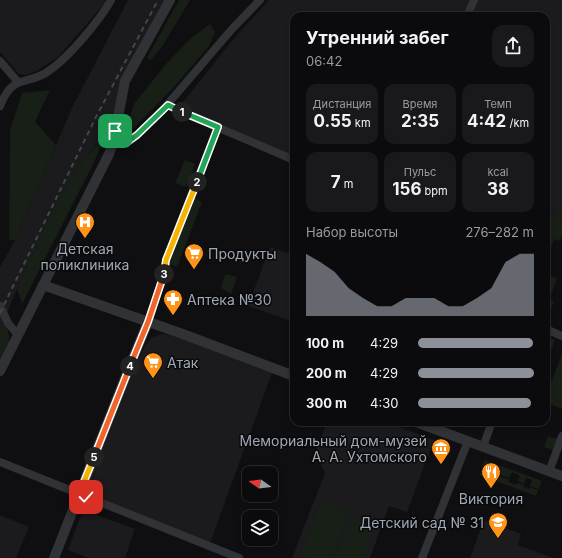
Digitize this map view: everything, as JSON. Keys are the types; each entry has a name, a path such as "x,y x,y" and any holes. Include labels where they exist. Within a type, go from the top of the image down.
{"street":[{"path":"0,106 10,87 18,82 49,72 63,60 91,28 111,0"},
{"path":"0,371 102,168 113,143 125,80 170,0"},
{"path":"113,143 126,143 137,135 168,105 232,29 260,0"},
{"path":"469,12 474,0"},
{"path":"0,61 18,82"},
{"path":"168,105 290,158"},
{"path":"54,558 148,322 165,272 166,260 218,127"},
{"path":"44,285 290,375"},
{"path":"0,306 8,323 18,335"},
{"path":"550,331 562,336"},
{"path":"427,426 562,476"},
{"path":"483,447 491,426"},
{"path":"549,472 562,436"},
{"path":"422,558 468,441"},
{"path":"0,462 239,558"}],"shaded area":[{"path":"0,0 105,0 105,3 58,57 35,72 26,75 19,74 0,52"},
{"path":"128,0 167,0 153,24 112,125 83,161 66,186 17,289 0,330 0,267 15,240 72,108"},
{"path":"179,0 190,0 163,45 151,60 147,58"},
{"path":"269,0 562,0 562,217 550,212 550,12 290,12 290,155 179,107 231,42"},
{"path":"210,24 215,32 209,46 175,86 130,132 126,130 134,104 167,63 190,39"},
{"path":"50,90 35,122 56,145 15,240 9,240 10,130 22,93"},
{"path":"99,142 102,144 92,166 22,304 17,289 46,224 70,180 81,163"},
{"path":"185,160 195,164 186,187 175,183"},
{"path":"194,198 202,202 177,267 169,264"},
{"path":"550,212 562,217 562,235 560,241 554,239 550,250"},
{"path":"270,247 290,254 290,321 248,306"},
{"path":"225,274 237,277 231,294 221,288"},
{"path":"550,276 557,278 550,297"},
{"path":"550,300 554,302 550,308"},
{"path":"4,320 7,327 9,342 0,364 0,330"},
{"path":"164,334 174,336 272,373 210,543 86,492 140,355 151,338"},
{"path":"550,338 555,340 550,353"},
{"path":"562,354 562,409 550,404 550,386"},
{"path":"325,426 397,426 434,440 407,512 389,506 370,558 292,558 325,473 315,453"},
{"path":"548,436 557,439 553,450 544,447"},
{"path":"485,460 542,481 539,489 530,486 532,480 526,478 524,484 518,481 520,476 512,472 509,478 499,474 501,469 495,467 493,472 482,468"},
{"path":"482,469 493,473 491,477 497,479 498,476 509,479 508,482 516,485 518,483 524,485 523,487 529,489 530,487 538,490 536,496 480,475"},
{"path":"322,500 350,511 332,558 309,558 300,555"},
{"path":"83,510 135,529 125,558 89,558 68,550"},
{"path":"0,515 29,527 16,558 0,558"},
{"path":"355,518 369,523 373,528 362,558 336,558 349,522"},
{"name":"Детский сад № 31","path":"484,520 521,534 518,545 553,558 470,558"}],"railway":[{"path":"0,313 96,117 158,0"}],"place":[{"name":"Детская поликлиника","path":"85,239"},
{"name":"Продукты","path":"194,270"},
{"name":"Аптека №30","path":"173,316"},
{"name":"Атак","path":"153,379"},
{"name":"Мемориальный дом-музей А. А. Ухтомского","path":"441,465"},
{"name":"Виктория","path":"491,489"},
{"name":"Детский сад № 31","path":"498,539"}],"route":[{"path":"86,497 79,494 148,322 165,272 166,260 218,127 168,105 137,135 126,143 113,143 115,131"}]}
